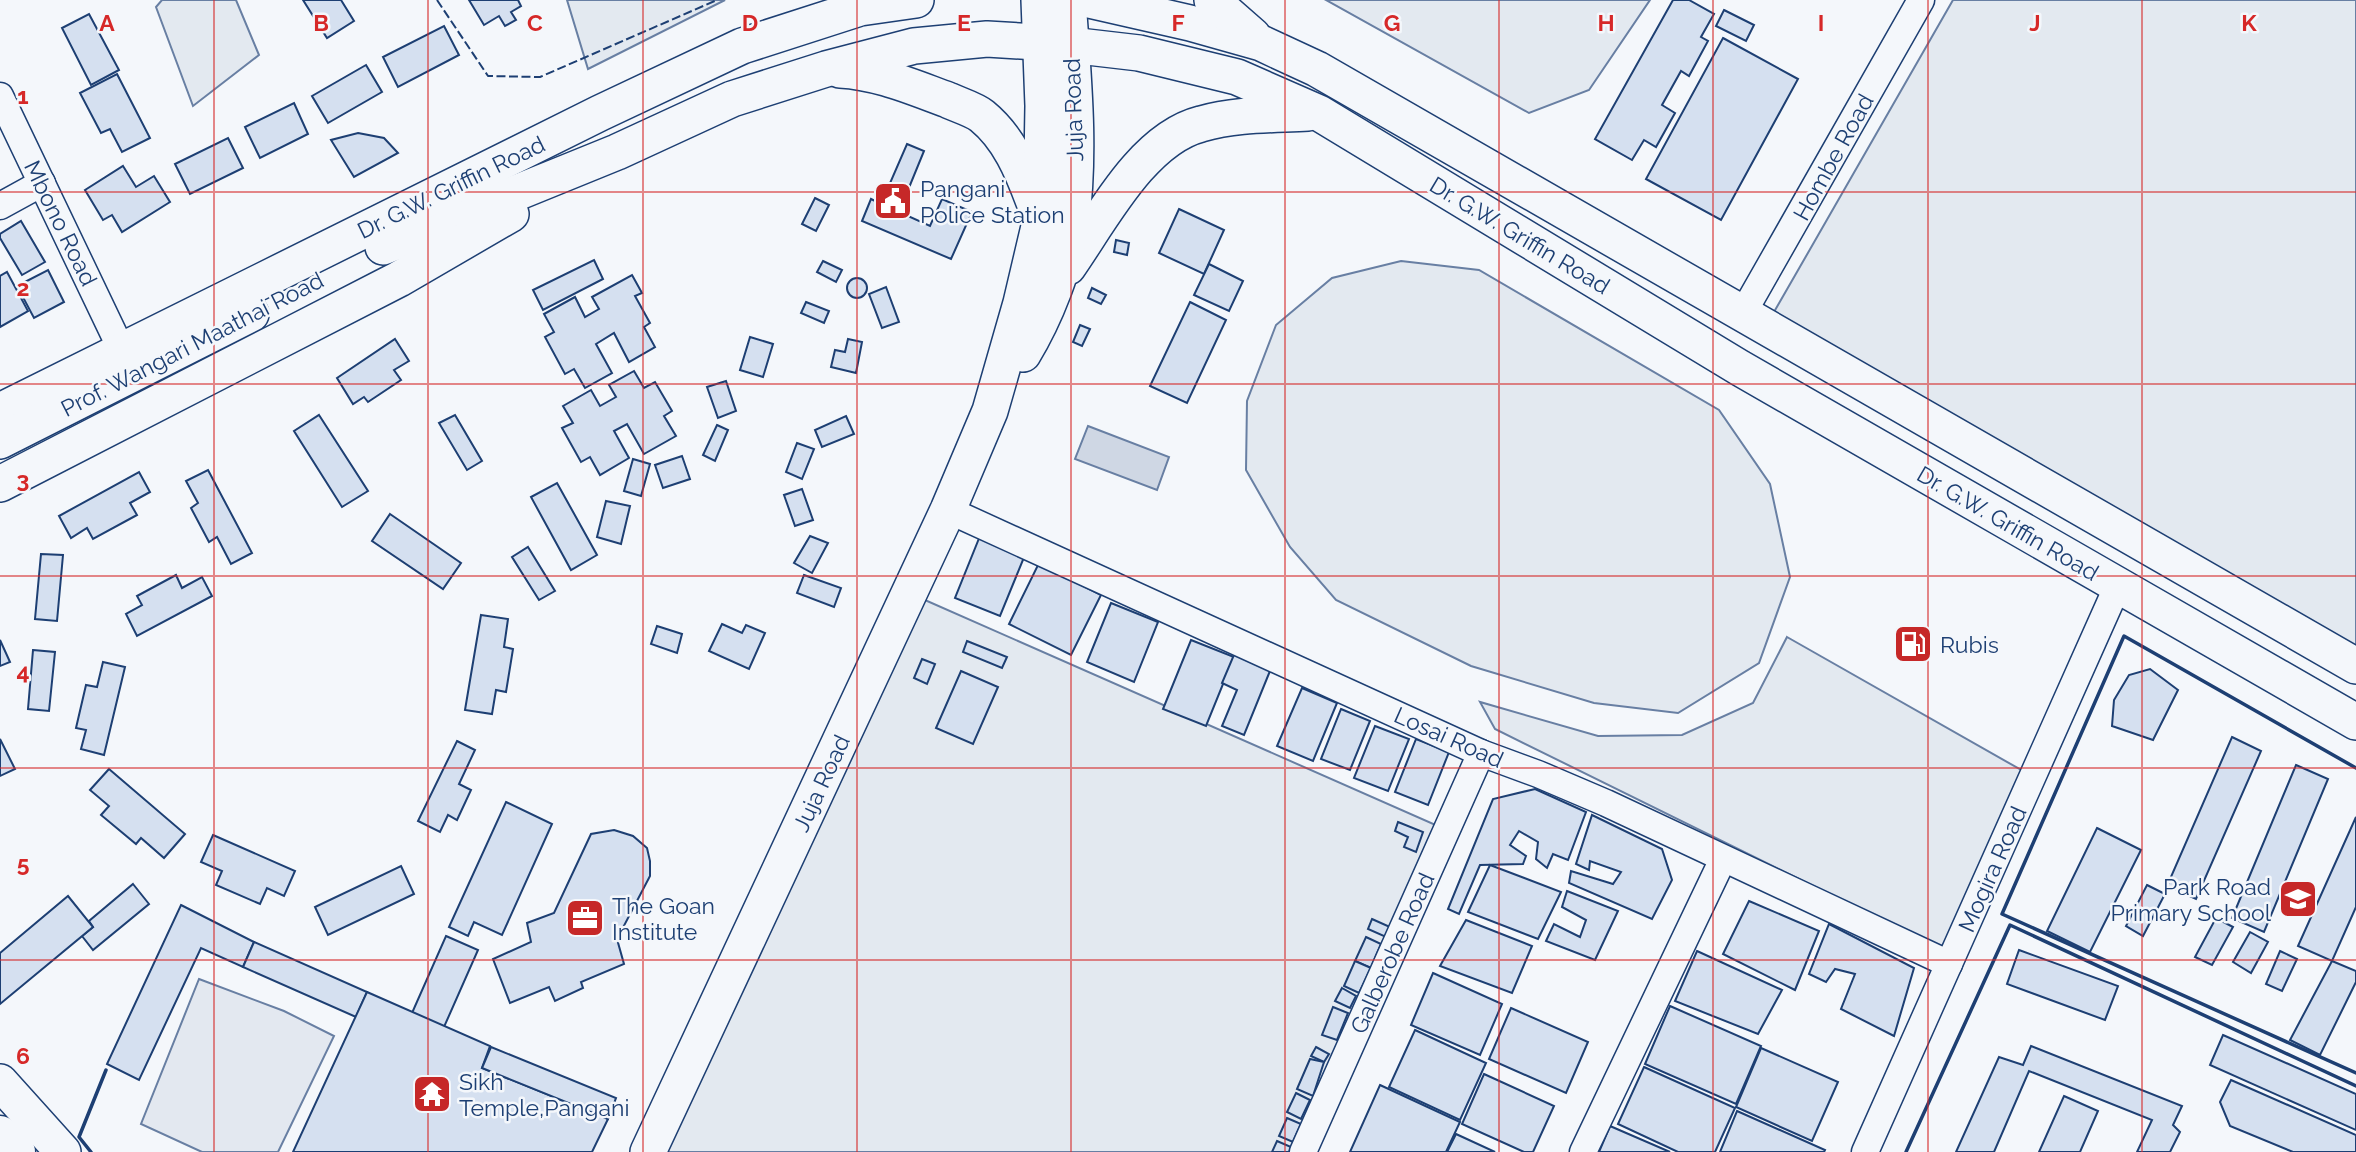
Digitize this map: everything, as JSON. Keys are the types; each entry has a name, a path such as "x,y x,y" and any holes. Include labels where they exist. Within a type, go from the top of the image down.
{"highway":[{"path":"0,1135 16,1152"}],"main road":[{"name":"Dr. G.W. Griffin Road","path":"0,411 600,113 742,46 865,4 916,0"},
{"name":"Juja Road","path":"648,1152 948,510 990,411 1028,345 1054,288 1071,227 1075,182 1075,106 1056,43 1039,0"},
{"name":"Juja Road","path":"990,411 1021,303 1041,218 1043,106 1068,0"},
{"name":"Dr. G.W. Griffin Road","path":"1090,0 1261,43 1317,69 2356,666"},
{"path":"1212,0 1261,43"},
{"name":"Dr. G.W. Griffin Road","path":"383,247 617,152 732,99 826,69 914,46 987,39 1056,43 1139,53 1237,78 1319,113 1740,369 2356,722"},
{"path":"826,69 865,71 909,85 981,115 1019,162 1041,218"},
{"path":"383,247 600,113"},
{"path":"1054,288 1135,169 1165,141 1198,124 1235,116 1319,113"},
{"name":"Dr. G.W. Griffin Road","path":"0,484 399,279 617,152"},
{"name":"Prof. Wangari Maathai Road","path":"0,441 383,247"},
{"path":"0,1082 62,1152"}],"street":[{"name":"Hombe Road","path":"1743,313 1922,0"},
{"name":"Mbono Road","path":"0,96 122,351"},
{"path":"0,206 43,183"},
{"name":"Losai Road","path":"948,510 1481,753 1595,799 1949,964"},
{"name":"Mogira Road","path":"1865,1152 2118,586"},
{"name":"Galberobe Road","path":"1303,1152 1481,753"},
{"path":"1583,1152 1723,859"}],"shaded area":[{"path":"162,0 236,0 259,55 193,106 156,7"},
{"path":"567,0 725,0 588,69"},
{"path":"1326,0 1650,0 1589,90 1529,113"},
{"path":"1953,0 2356,0 2356,666 1766,326"},
{"path":"1401,261 1479,270 1719,410 1770,484 1790,577 1759,663 1678,713 1594,703 1471,666 1336,600 1290,547 1246,470 1247,401 1276,325 1332,278"},
{"path":"1088,426 1169,457 1157,490 1075,459"},
{"path":"909,593 1447,830 1302,1152 648,1152"},
{"path":"1787,637 2023,771 1943,950 1495,729 1480,702 1598,736 1682,735 1753,703"},
{"path":"199,979 284,1011 334,1036 278,1152 202,1152 141,1124"}],"building":[{"path":"303,0 341,0 354,21 327,38"},
{"path":"469,0 518,0 521,6 511,12 516,20 505,26 499,16 484,25"},
{"path":"1673,0 1689,0 1714,14 1701,37 1708,41 1689,76 1681,71 1662,105 1675,113 1656,147 1644,140 1632,160 1595,139"},
{"path":"1724,10 1754,25 1746,41 1716,26"},
{"path":"89,14 119,70 91,85 62,28"},
{"path":"444,26 459,55 398,87 383,57"},
{"path":"1723,38 1798,79 1721,220 1646,179"},
{"path":"366,65 382,92 328,123 312,96"},
{"path":"117,74 150,138 122,152 110,129 101,133 80,93"},
{"path":"294,103 308,134 260,158 245,127"},
{"path":"358,133 384,138 398,153 354,177 331,140"},
{"path":"228,138 243,168 190,194 175,164"},
{"name":"Pangani Police Station","path":"907,144 924,151 899,212 930,226 942,199 972,212 951,259 862,221 871,199 881,204"},
{"path":"123,166 136,187 154,176 170,202 122,232 112,215 103,220 85,190"},
{"path":"815,198 829,205 816,231 802,224"},
{"path":"1179,209 1224,230 1204,274 1159,253"},
{"path":"21,221 45,262 22,275 0,238 0,234"},
{"path":"1116,240 1129,243 1127,255 1114,252"},
{"path":"594,260 603,279 543,310 533,290"},
{"path":"823,261 842,270 836,282 817,272"},
{"path":"1209,264 1243,281 1229,311 1194,295"},
{"path":"48,270 64,302 34,318 17,286"},
{"path":"7,272 28,311 0,327 0,276"},
{"path":"632,275 642,293 635,296 650,323 644,327 655,347 629,362 614,333 596,344 612,373 585,388 574,369 565,374 545,337 554,332 544,314 575,297 585,317 599,309 592,297"},
{"path":"857,278 864,281 867,288 864,295 857,298 850,295 847,288 850,281"},
{"path":"886,287 899,322 882,328 869,294"},
{"path":"1092,288 1106,295 1101,304 1088,298"},
{"path":"806,302 829,311 824,323 801,313"},
{"path":"1190,302 1226,320 1187,403 1150,386"},
{"path":"1080,325 1090,329 1082,346 1073,342"},
{"path":"750,337 773,344 763,377 740,370"},
{"path":"395,339 409,361 394,370 401,380 368,402 364,397 353,404 337,378"},
{"path":"848,339 862,342 856,373 831,367 835,350 845,352"},
{"path":"634,371 644,388 655,382 672,411 664,416 676,436 644,454 627,424 614,431 629,458 600,475 590,457 581,462 562,428 573,423 563,406 591,390 600,406 616,397 609,385"},
{"path":"726,381 736,411 718,418 707,387"},
{"path":"319,415 368,491 342,507 294,431"},
{"path":"455,415 482,461 467,470 439,423"},
{"path":"846,416 854,434 822,447 815,430"},
{"path":"717,425 728,430 715,461 703,455"},
{"path":"797,443 814,449 802,479 786,472"},
{"path":"682,456 690,479 663,488 655,465"},
{"path":"633,459 650,464 641,496 624,491"},
{"path":"208,470 252,553 231,564 217,537 209,542 191,508 198,503 186,481"},
{"path":"139,472 150,492 130,503 137,515 93,539 87,528 71,538 59,516"},
{"path":"557,483 597,555 571,570 531,497"},
{"path":"802,489 813,520 795,526 784,495"},
{"path":"606,501 630,506 621,544 597,537"},
{"path":"390,514 461,563 443,589 372,541"},
{"path":"982,531 1027,550 1000,616 955,598"},
{"path":"810,536 828,543 812,573 794,563"},
{"path":"528,547 555,591 539,600 512,557"},
{"path":"41,554 63,555 57,621 35,619"},
{"path":"1039,563 1101,595 1071,655 1009,624"},
{"path":"176,575 182,588 202,577 212,596 137,636 126,614 142,605 137,596"},
{"path":"804,575 841,588 834,607 797,593"},
{"path":"1111,603 1158,622 1134,682 1087,662"},
{"path":"481,615 508,619 504,647 513,649 506,692 496,690 492,714 465,710"},
{"path":"722,624 742,633 746,625 765,633 749,669 709,651"},
{"path":"657,626 682,634 677,653 651,644"},
{"path":"0,640 10,662 0,666"},
{"path":"1191,640 1234,657 1206,726 1163,709"},
{"path":"967,641 1007,657 1002,668 963,652"},
{"path":"33,650 55,652 49,711 28,709"},
{"path":"1236,650 1272,666 1244,735 1222,726 1237,690 1222,683"},
{"path":"922,659 935,664 927,684 914,678"},
{"path":"103,662 125,667 104,755 81,749 86,730 76,728 86,685 97,687"},
{"path":"2150,669 2178,690 2153,740 2112,726 2114,700 2129,675"},
{"path":"961,671 998,687 973,744 936,728"},
{"path":"1302,688 1337,703 1313,761 1277,746"},
{"path":"1341,709 1370,721 1350,770 1321,759"},
{"path":"1375,726 1409,739 1388,791 1354,778"},
{"path":"2232,737 2261,751 2196,899 2167,886"},
{"path":"0,739 15,769 0,776"},
{"path":"1416,739 1449,752 1428,805 1395,792"},
{"path":"457,741 475,750 459,784 471,790 457,820 448,815 440,832 418,821"},
{"path":"2296,765 2328,779 2264,932 2232,918"},
{"path":"109,769 185,834 164,858 141,838 136,844 101,815 109,806 90,790"},
{"path":"1535,789 1586,812 1568,860 1553,854 1547,868 1536,859 1538,842 1519,831 1510,845 1526,856 1523,864 1480,865 1459,914 1448,909 1493,799"},
{"path":"506,802 552,824 502,935 474,922 468,936 449,927"},
{"path":"1592,815 1662,849 1672,880 1652,919 1569,883 1571,871 1613,884 1621,872 1590,861 1589,870 1576,864"},
{"path":"2356,817 2356,907 2332,961 2298,946"},
{"path":"1398,822 1423,832 1416,852 1404,847 1408,837 1395,831"},
{"path":"2097,828 2141,850 2090,952 2047,931"},
{"name":"The Goan Institute","path":"614,830 633,836 647,848 650,861 650,876 617,939 624,964 581,982 583,988 555,1001 549,987 510,1003 493,959 531,942 527,923 554,913 591,834"},
{"path":"213,835 295,871 284,896 267,888 260,904 216,885 222,871 201,862"},
{"path":"1490,865 1561,892 1538,939 1468,912"},
{"path":"401,866 414,894 328,935 315,907"},
{"path":"133,884 149,904 93,950 82,936 93,927 89,921"},
{"path":"2147,885 2165,894 2143,936 2126,926"},
{"path":"1567,891 1618,911 1595,960 1546,941 1554,924 1580,937 1586,920 1562,907"},
{"path":"68,896 93,927 0,1004 0,953"},
{"path":"1749,901 1819,931 1795,990 1723,954"},
{"path":"181,905 254,942 243,967 201,948 139,1080 107,1064"},
{"path":"2216,918 2233,927 2212,965 2195,957"},
{"path":"1372,919 1390,927 1386,937 1368,929"},
{"path":"1466,920 1532,946 1512,993 1440,966"},
{"path":"1829,924 1914,968 1894,1036 1841,1009 1855,974 1835,969 1826,982 1809,974"},
{"path":"2250,932 2268,942 2251,973 2233,962"},
{"path":"446,936 478,950 444,1027 412,1013"},
{"path":"1366,937 1381,944 1371,968 1355,961"},
{"path":"254,942 367,992 356,1017 243,967"},
{"path":"2019,950 2118,986 2105,1020 2007,984"},
{"path":"1697,951 1782,990 1758,1034 1675,1001"},
{"path":"2280,951 2297,959 2282,991 2266,984"},
{"path":"1355,961 1371,968 1359,993 1344,986"},
{"path":"2332,961 2356,971 2356,982 2320,1055 2290,1040"},
{"path":"1433,973 1502,1004 1480,1055 1411,1025"},
{"path":"1342,988 1356,996 1350,1008 1335,1001"},
{"name":"Sikh Temple,Pangani","path":"367,992 490,1046 482,1068 608,1119 592,1152 293,1152"},
{"path":"1670,1006 1761,1046 1736,1104 1645,1064"},
{"path":"1333,1007 1348,1013 1337,1040 1322,1035"},
{"path":"1511,1008 1588,1042 1566,1093 1489,1059"},
{"path":"1415,1030 1486,1063 1460,1120 1389,1087"},
{"path":"2223,1035 2356,1094 2356,1130 2210,1065"},
{"path":"2031,1046 2182,1106 2173,1125 2180,1132 2170,1152 2137,1152 2152,1120 2029,1071 1994,1152 1956,1152 1999,1057 2023,1065"},
{"path":"491,1047 616,1098 608,1119 482,1068"},
{"path":"1316,1047 1329,1054 1324,1062 1311,1056"},
{"path":"1761,1048 1838,1082 1812,1141 1736,1107"},
{"path":"1310,1059 1324,1062 1313,1096 1297,1089"},
{"path":"1644,1067 1735,1108 1715,1152 1678,1152 1618,1124"},
{"path":"1484,1074 1554,1106 1533,1152 1524,1152 1462,1124"},
{"path":"2231,1080 2356,1135 2356,1152 2293,1152 2230,1126 2220,1102"},
{"path":"1380,1085 1460,1122 1446,1152 1350,1152"},
{"path":"1296,1093 1310,1100 1301,1119 1287,1112"},
{"path":"2064,1096 2098,1111 2080,1152 2039,1152"},
{"path":"1737,1111 1825,1150 1720,1152"},
{"path":"1287,1118 1301,1124 1293,1142 1279,1136"},
{"path":"1610,1126 1670,1152 1599,1152"},
{"path":"1456,1134 1495,1152 1447,1152"},
{"path":"1277,1141 1291,1147 1289,1152 1272,1152"}],"fence":[{"path":"437,0 488,76 540,77 717,0"}],"wall":[{"path":"2356,768 2124,636 2002,914 2356,1073"},
{"path":"1906,1152 2010,925 2356,1086"},
{"path":"91,1152 79,1137 106,1070"}],"place":[{"name":"Pangani Police Station","path":"893,201"},
{"name":"Rubis","path":"1913,644"},
{"name":"Park Road Primary School","path":"2298,899"},
{"name":"The Goan Institute","path":"585,918"},
{"name":"Sikh Temple,Pangani","path":"432,1094"}]}
